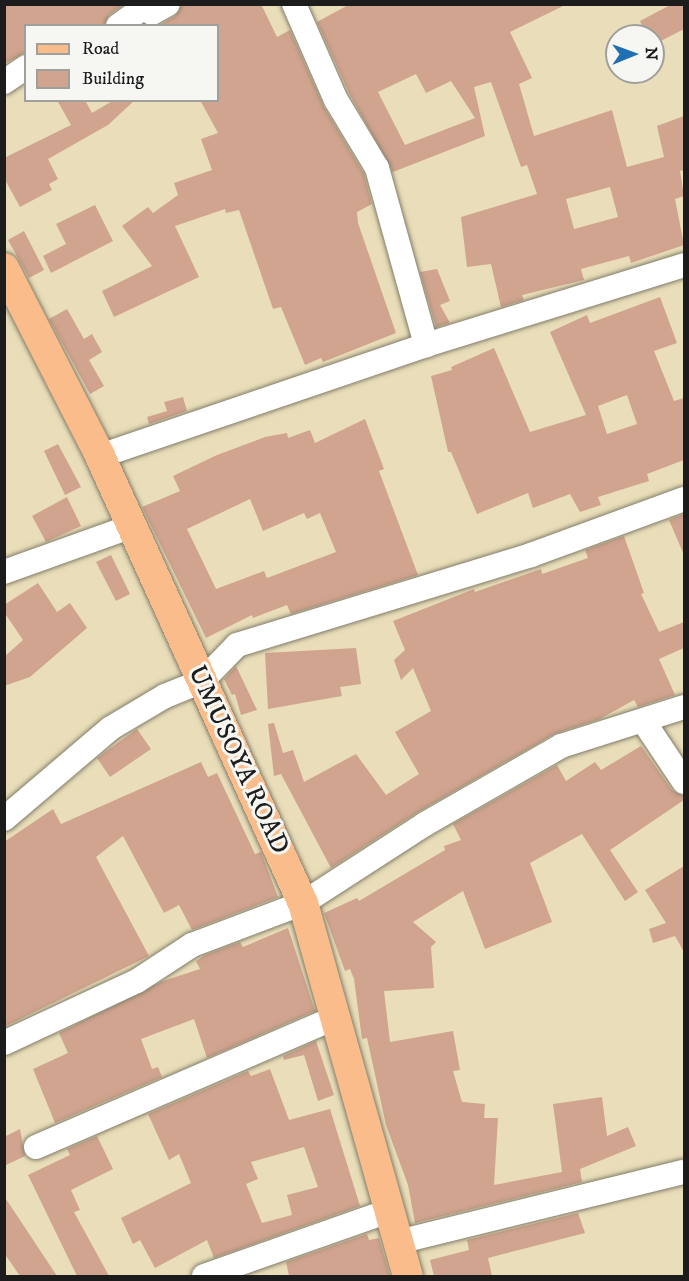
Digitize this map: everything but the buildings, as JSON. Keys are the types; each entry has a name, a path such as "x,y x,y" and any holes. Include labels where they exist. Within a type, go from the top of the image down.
{"main road":[{"name":"UMUSOYA ROAD","path":"4,268 100,456 130,527 303,903 408,1276"}],"street":[{"path":"121,24 146,6 152,13 168,4"},
{"path":"294,4 336,100 377,168 426,345"},
{"path":"4,82 24,68"},
{"path":"100,456 426,345 684,265"},
{"path":"4,819 111,728 165,696 202,681 237,645 519,559 684,499"},
{"path":"4,572 130,527"},
{"path":"4,1043 137,981 192,945 303,903 425,824 561,746 644,722 684,707"},
{"path":"644,722 684,782"},
{"path":"36,1147 334,1018"},
{"path":"398,1242 684,1172"},
{"path":"204,1276 389,1211"}]}
